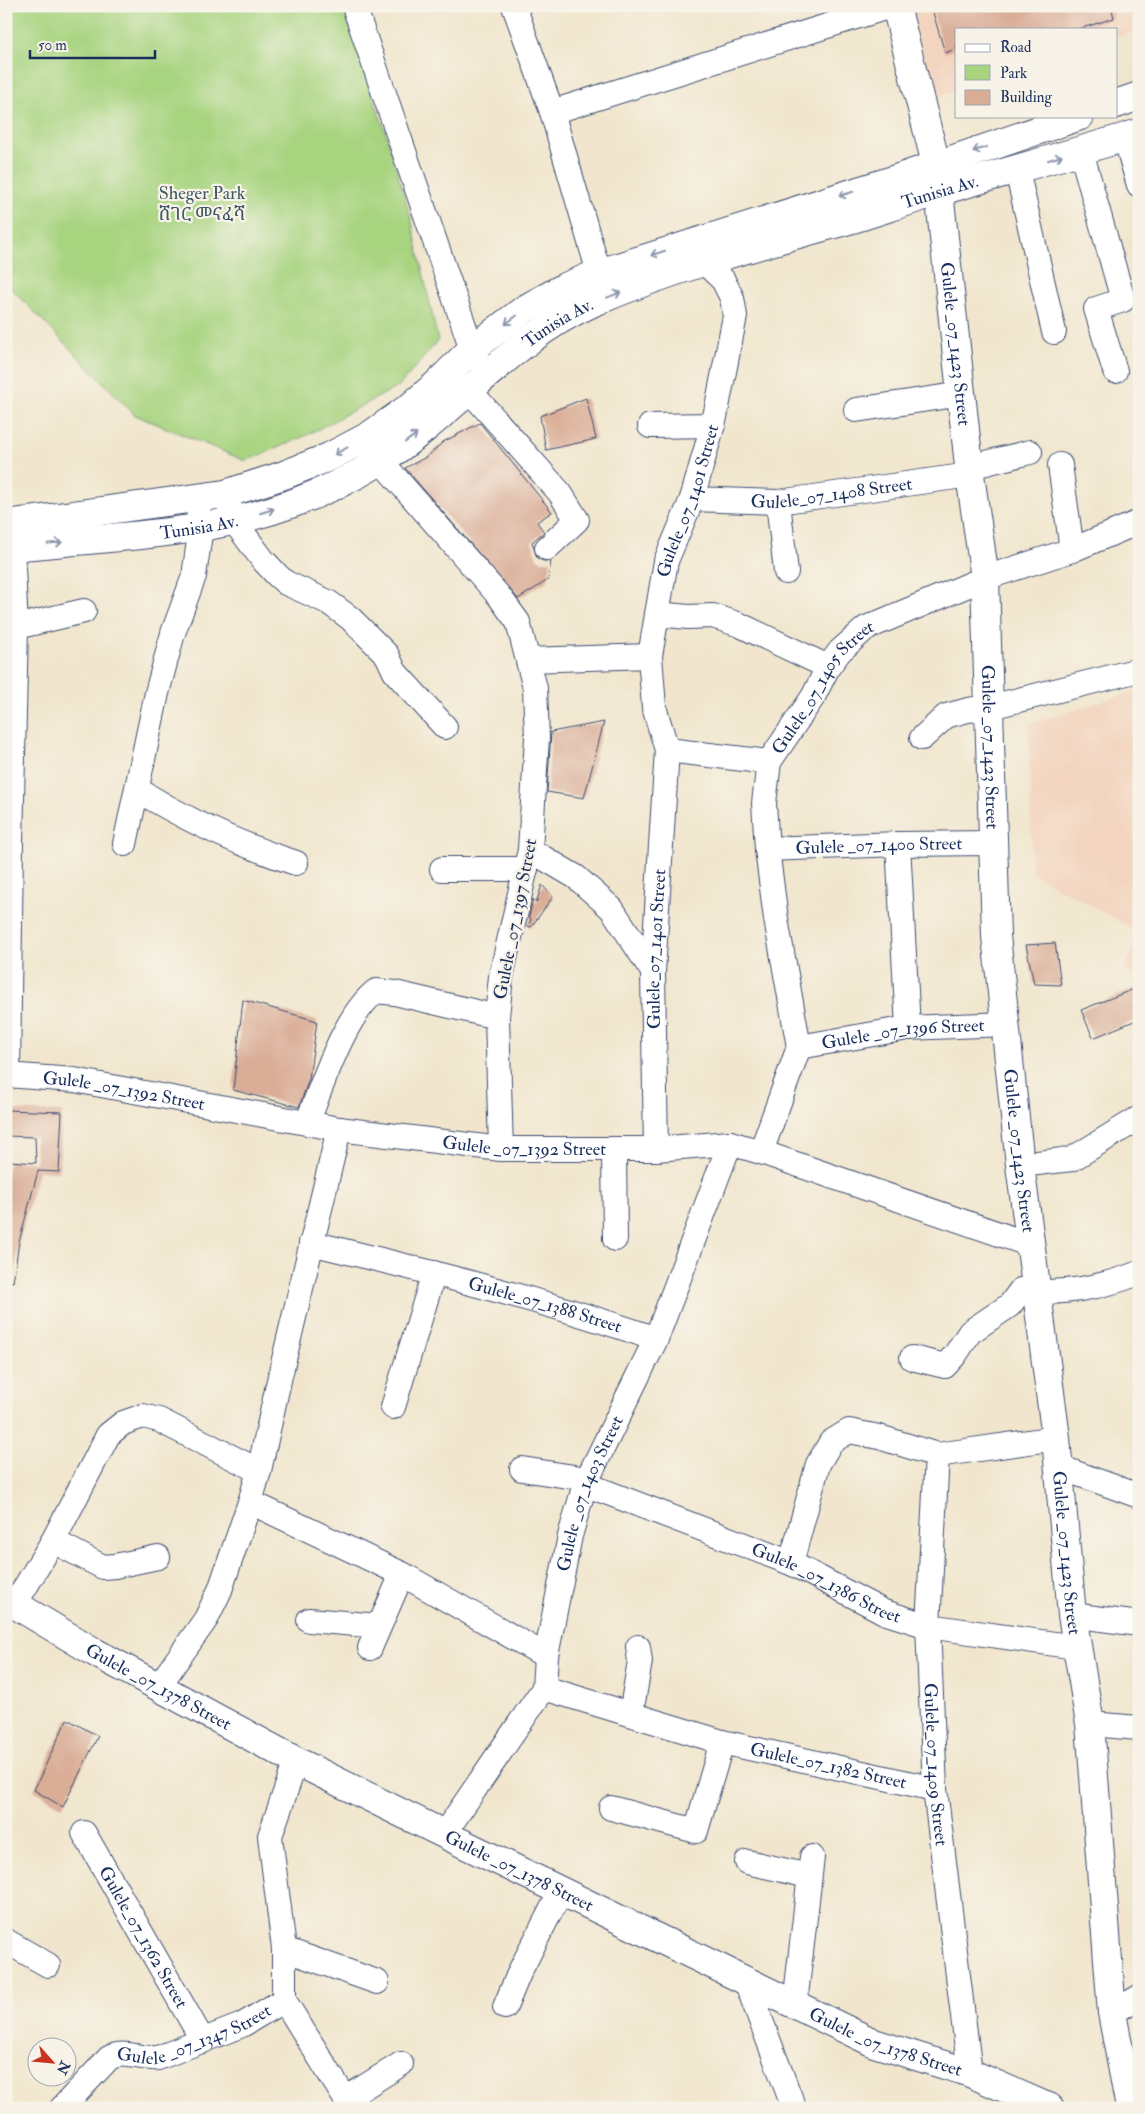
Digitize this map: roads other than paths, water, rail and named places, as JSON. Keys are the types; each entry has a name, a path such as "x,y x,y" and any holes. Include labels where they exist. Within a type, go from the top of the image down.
{"main road":[{"name":"Gulele _07_1423 Street","path":"896,6 936,164 970,471 985,578 996,936 1020,1165 1056,1438 1072,1616 1090,1724 1112,2013 1130,2108"},
{"path":"1118,103 1139,96"},
{"name":"Tunisia Av.","path":"8,533 200,528 234,521 327,489 380,460 434,421 479,382 545,330 592,303 698,251 936,164 1074,118"},
{"name":"Tunisia Av.","path":"8,533 225,494 284,475 329,457 369,436 410,407 439,382 472,348 525,309 565,286 598,273 890,208 940,191 1132,135"},
{"name":"Gulele _07_1378 Street","path":"10,1602 158,1687 296,1761 561,1891 874,2043 970,2073 1050,2108"}],"street":[{"path":"354,6 472,348 479,382 560,493 577,520 547,548"},
{"path":"514,6 552,112 598,273"},
{"path":"552,112 891,6"},
{"path":"1132,135 1139,185"},
{"path":"1081,151 1123,300 1096,309 1115,371"},
{"path":"1017,170 1054,332"},
{"name":"Gulele_07_1401 Street","path":"656,1149 653,972 667,750 654,707 650,656 666,560 692,499 713,425 735,316 732,298 723,280 698,251"},
{"path":"856,410 962,394"},
{"path":"650,426 713,425"},
{"name":"Gulele _07_1397 Street","path":"369,436 380,460 509,609 518,622 536,688 537,738 528,859 500,976 498,1017 502,1148"},
{"name":"Gulele_07_1408 Street","path":"692,499 778,502 970,471 1030,452"},
{"path":"1060,465 1072,550"},
{"path":"225,494 234,521 263,560 282,580 328,602 350,618 386,655 395,672 445,727"},
{"path":"125,844 138,790 157,693 173,633 194,576 200,528 196,498"},
{"path":"778,502 786,572"},
{"name":"Gulele_07_1405 Street","path":"799,1048 776,919 767,849 764,803 768,762 813,697 828,667 840,652 866,628 985,578 1072,550 1139,522"},
{"path":"7,1075 16,627 8,533"},
{"path":"16,627 84,611"},
{"path":"657,614 688,617 713,616 740,625 828,667"},
{"path":"528,660 650,656"},
{"path":"922,738 946,716 1139,670"},
{"path":"667,750 768,762"},
{"path":"138,790 167,808 237,842 296,863"},
{"name":"Gulele _07_1400 Street","path":"767,849 898,844 992,843"},
{"path":"898,844 908,1028"},
{"path":"442,869 528,859 576,877 612,910 653,972"},
{"path":"307,1123 345,1031 367,998 376,991 394,993 498,1017"},
{"name":"Gulele _07_1396 Street","path":"799,1048 908,1028 1006,1024"},
{"path":"761,1152 799,1048"},
{"name":"Gulele _07_1392 Street","path":"7,1075 74,1080 339,1129 502,1148 656,1149 730,1143 1031,1245"},
{"path":"1020,1165 1072,1159 1139,1118"},
{"path":"158,1687 206,1618 220,1590 250,1502 259,1471 339,1129"},
{"name":"Gulele _07_1403 Street","path":"544,1688 546,1656 570,1536 586,1481 656,1339 730,1143"},
{"path":"614,1149 615,1239"},
{"name":"Gulele_07_1388 Street","path":"311,1243 434,1273 604,1321 656,1339"},
{"path":"393,1407 434,1273"},
{"path":"912,1358 945,1366 955,1355 970,1332 1010,1305 1021,1290 1036,1292 1100,1286 1139,1273"},
{"path":"10,1602 53,1541 108,1435 123,1423 143,1416 159,1420 259,1471"},
{"path":"790,1563 818,1464 831,1442 849,1431 879,1437 938,1455 1056,1438"},
{"name":"Gulele_07_1409 Street","path":"938,1455 928,1626 935,1789 970,2073"},
{"path":"1059,1467 1139,1496"},
{"name":"Gulele _07_1386 Street","path":"522,1469 586,1481 790,1563 884,1612 928,1626 1076,1648"},
{"path":"250,1502 402,1574 546,1656"},
{"path":"53,1541 103,1566 115,1566 158,1557"},
{"path":"370,1648 402,1574"},
{"path":"1072,1616 1139,1624"},
{"path":"309,1620 379,1626"},
{"path":"631,1714 640,1660 638,1647"},
{"path":"444,1834 544,1688"},
{"name":"Gulele_07_1382 Street","path":"544,1688 722,1742 935,1789"},
{"path":"1090,1724 1139,1728"},
{"path":"611,1808 696,1831 722,1742"},
{"path":"296,1761 270,1836 284,1949 284,2000 348,2103 401,2064"},
{"name":"Gulele_07_1362 Street","path":"84,1833 203,2041"},
{"path":"747,1862 811,1866 795,2004"},
{"path":"505,2007 520,1971 561,1891"},
{"path":"6,1941 48,1965"},
{"path":"284,1949 377,1982"},
{"path":"746,1981 794,2108"},
{"path":"1112,2013 1139,1997"},
{"name":"Gulele _07_1347 Street","path":"62,2108 115,2054 149,2059 158,2058 242,2025 284,2000"}],"park label":[{"name":"Sheger Park ሸገር መናፈሻ","path":"202,203"}]}
